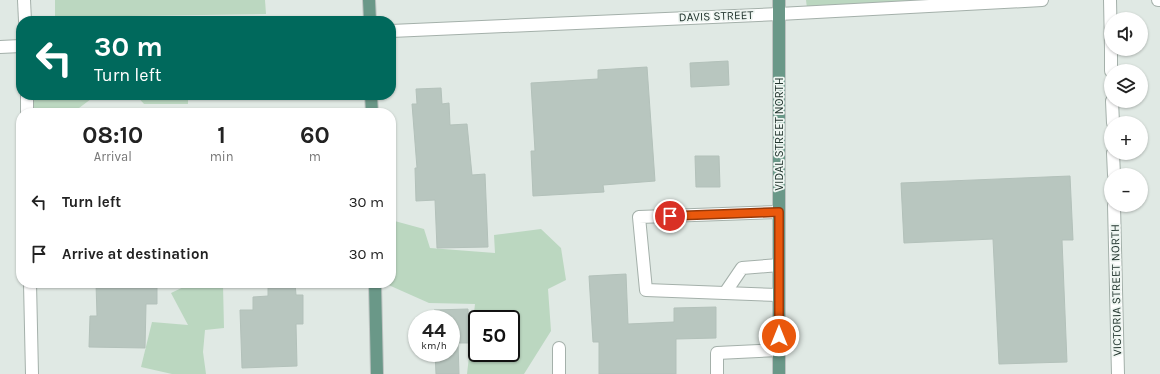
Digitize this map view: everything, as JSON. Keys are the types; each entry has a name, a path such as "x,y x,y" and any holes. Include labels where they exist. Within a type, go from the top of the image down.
{"main road":[{"path":"370,0 370,16"},
{"name":"VIDAL STREET NORTH","path":"779,0 779,374"},
{"path":"375,288 377,374"}],"street":[{"path":"24,0 25,16"},
{"name":"DAVIS STREET","path":"396,30 779,14 1042,0"},
{"path":"1110,0 1110,12"},
{"path":"0,47 16,46"},
{"path":"778,295 646,290 639,217 779,212"},
{"name":"VICTORIA STREET NORTH","path":"1114,212 1118,374"},
{"path":"725,293 742,268 779,265"},
{"path":"30,288 32,374"},
{"path":"559,348 559,374"},
{"path":"717,374 717,353 779,350"}],"green space":[{"path":"55,0 265,0 266,14 125,16 55,16"},
{"path":"806,0 986,0 807,8"},
{"path":"33,100 90,100 79,108 33,108"},
{"path":"140,100 188,100 188,104 144,104"},
{"path":"396,221 424,229 430,248 495,253 494,235 541,229 561,248 566,280 548,289 551,331 524,374 467,374 468,362 520,362 520,310 474,310 475,304 429,303 395,288"},
{"path":"182,288 223,288 224,328 205,330 203,352 206,374 172,374 141,367 152,322 188,325 171,293"}],"building":[{"path":"728,61 729,85 691,87 690,63"},
{"path":"647,67 655,181 603,185 604,192 533,196 531,151 535,151 531,83 598,79 598,70"},
{"path":"441,88 442,104 449,103 450,125 467,124 472,175 485,174 488,247 437,248 435,200 416,201 415,168 417,168 412,104 417,104 416,89"},
{"path":"695,156 719,156 720,187 696,187"},
{"path":"1070,176 1073,240 1062,240 1067,362 999,364 993,239 904,243 901,183"},
{"path":"626,274 628,324 674,322 674,308 716,307 716,338 676,339 676,374 599,374 599,342 593,342 589,276"},
{"path":"96,288 157,288 157,304 146,304 145,348 89,347 90,316 97,316"},
{"path":"268,288 295,288 296,295 303,295 303,324 296,324 297,366 242,368 240,310 253,310 253,297 268,296"},
{"path":"468,309 468,343 460,343 460,310 434,310"},
{"path":"435,362 459,362 459,374 436,374"}],"route":[{"path":"670,216 779,212 779,336"}]}
